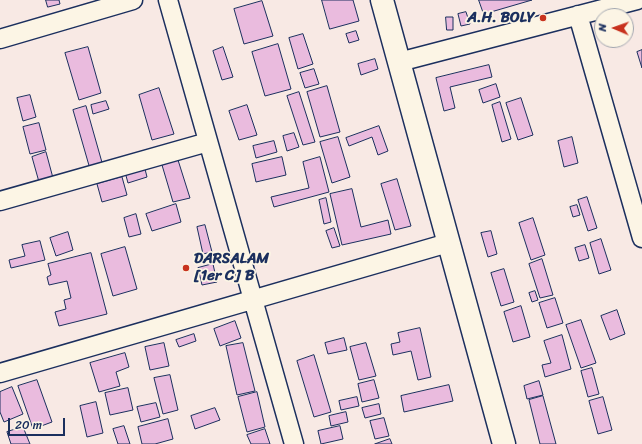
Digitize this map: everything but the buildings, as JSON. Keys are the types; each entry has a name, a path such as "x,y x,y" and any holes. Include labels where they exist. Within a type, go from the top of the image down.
{"street":[{"path":"0,39 133,0"},
{"path":"168,0 294,444"},
{"path":"382,0 504,444"},
{"path":"399,62 637,0"},
{"path":"578,15 642,238"},
{"path":"0,201 208,142"},
{"path":"0,373 448,243"}],"place":[{"name":"A.H. BOLY","path":"543,18"},
{"name":"DARSALAM [1er C] B","path":"186,268"}]}
